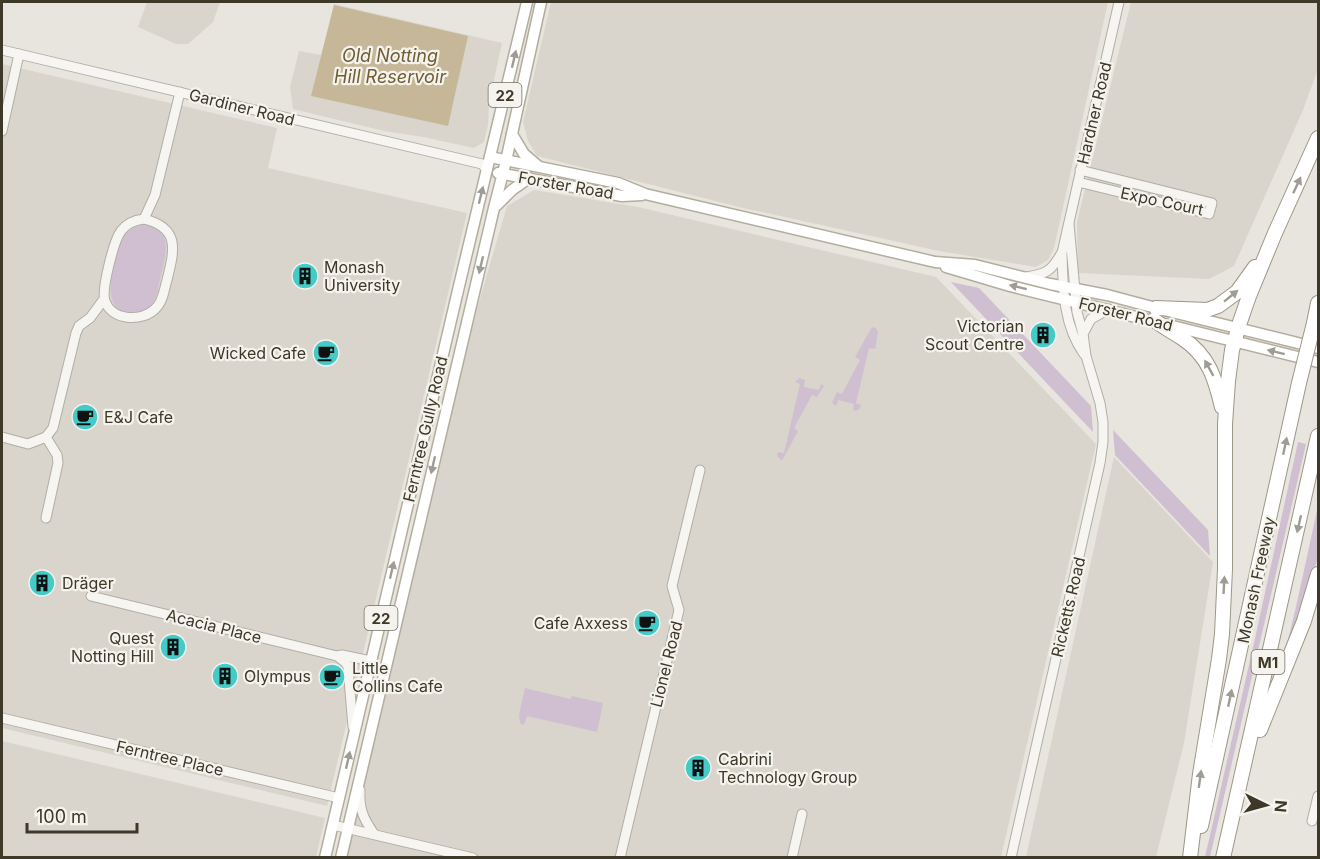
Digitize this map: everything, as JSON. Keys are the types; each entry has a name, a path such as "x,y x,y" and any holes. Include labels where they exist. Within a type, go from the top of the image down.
{"highway":[{"path":"1192,858 1200,774 1222,634 1226,546 1226,424 1228,381 1234,342 1249,296 1318,138"},
{"path":"1155,314 1207,310 1227,300 1237,292 1250,275 1275,233"},
{"name":"Monash Freeway","path":"1192,858 1318,303"},
{"path":"1155,314 1202,356 1214,377 1226,424"},
{"name":"Monash Freeway","path":"1223,858 1318,436"},
{"path":"1245,768 1304,621 1318,574"}],"main road":[{"name":"Ferntree Gully Road","path":"326,858 487,164 527,2"},
{"name":"Ferntree Gully Road","path":"341,858 507,161 541,2"},
{"path":"520,33 534,35"},
{"path":"512,134 524,154 538,166"},
{"name":"Forster Road","path":"487,164 507,161 538,166 618,183 645,194 935,262 975,265 1107,295 1234,342 1318,362"},
{"name":"Forster Road","path":"487,164 503,174 622,196 645,194"},
{"path":"494,208 512,190 529,178"},
{"name":"Forster Road","path":"935,262 989,280 1108,309 1155,314 1238,328 1318,348"},
{"path":"425,433 440,435"}],"street":[{"name":"Hardner Road","path":"1069,287 1062,253 1119,2"},
{"name":"Gardiner Road","path":"2,50 487,164"},
{"path":"2,131 19,54"},
{"path":"144,219 155,195 180,93"},
{"name":"Expo Court","path":"1078,182 1209,214 1212,203 1080,170"},
{"path":"1149,199 1152,189"},
{"path":"155,195 157,222"},
{"path":"2,437 28,444 46,437 53,428 76,333 79,326 90,318 104,299 105,283 116,240 129,223 136,220 157,222 165,228 170,235 173,254 162,299 157,308 141,318 121,316 113,312 104,299"},
{"name":"Hardner Road","path":"1069,224 1069,287"},
{"path":"1026,278 1043,274 1051,269 1062,253"},
{"path":"1069,287 1070,300"},
{"name":"Ricketts Road","path":"1011,858 1103,442 1100,403 1086,356 1083,334 1070,300"},
{"name":"Ricketts Road","path":"1070,300 1070,327 1076,344 1086,356"},
{"path":"1083,334 1091,319 1108,309"},
{"path":"90,318 113,312"},
{"path":"46,437 57,454 58,463 46,518"},
{"name":"Lionel Road","path":"620,858 679,610 672,586 700,470"},
{"name":"Acacia Place","path":"91,596 337,656 371,661"},
{"path":"337,656 348,667 354,736"},
{"name":"Ferntree Place","path":"2,718 339,798"},
{"path":"362,769 360,800 363,818 374,834"},
{"path":"1312,821 1318,796"},
{"path":"792,858 802,814"},
{"path":"333,825 473,858"}],"shaded area":[{"path":"147,2 220,2 213,22 188,44 176,44 138,27"},
{"path":"551,2 1108,2 1054,248 1048,260 1036,267 939,251 739,207 537,156 528,141 523,122"},
{"path":"1131,2 1318,2 1318,69 1303,110 1234,266 1209,279 1078,273 1077,222"},
{"name":"Old Notting Hill Reservoir","path":"334,4 502,43 489,103 488,125 484,142 474,148 384,131 293,109 290,87 299,51 321,55"},
{"path":"2,64 277,128 268,168 467,213 327,806 2,728"},
{"path":"534,190 638,207 936,277 1096,444 1001,857 480,858 389,837 468,857 341,858 467,343 507,206"},
{"path":"142,225 153,227 164,237 166,244 164,262 153,303 144,310 130,313 120,310 114,303 111,283 121,241 130,230"},
{"path":"951,282 979,288 1091,406 1093,432"},
{"path":"872,327 878,332 875,349 869,348 856,403 861,405 860,408 853,410 854,404 838,400 836,406 832,403 837,392 842,394 860,360 855,357"},
{"path":"799,378 805,380 804,387 819,390 821,384 824,386 817,397 812,395 794,428 798,431 781,460 777,456 778,452 784,453 800,384 795,382"},
{"path":"1113,430 1208,530 1210,556 1115,455"},
{"path":"1298,442 1306,444 1210,857 1205,857 1254,643"},
{"path":"1114,457 1213,562 1184,743 1156,857 1026,857"},
{"path":"1318,506 1318,557 1304,606 1285,652 1296,607"},
{"path":"525,688 570,699 572,696 603,703 597,732 527,716 524,725 520,723 519,715"},
{"path":"2,741 325,818 316,857 2,857"}],"water":[{"name":"Old Notting Hill Reservoir","path":"334,5 468,36 448,126 311,96"}],"place":[{"name":"Monash University","path":"305,276"},
{"name":"Victorian Scout Centre","path":"1043,335"},
{"name":"Wicked Cafe","path":"326,353"},
{"name":"E&J Cafe","path":"85,417"},
{"name":"Dräger","path":"42,583"},
{"name":"Cafe Axxess","path":"647,623"},
{"name":"Quest Notting Hill","path":"173,647"},
{"name":"Olympus","path":"225,676"},
{"name":"Little Collins Cafe","path":"332,677"},
{"name":"Cabrini Technology Group","path":"698,768"}]}
